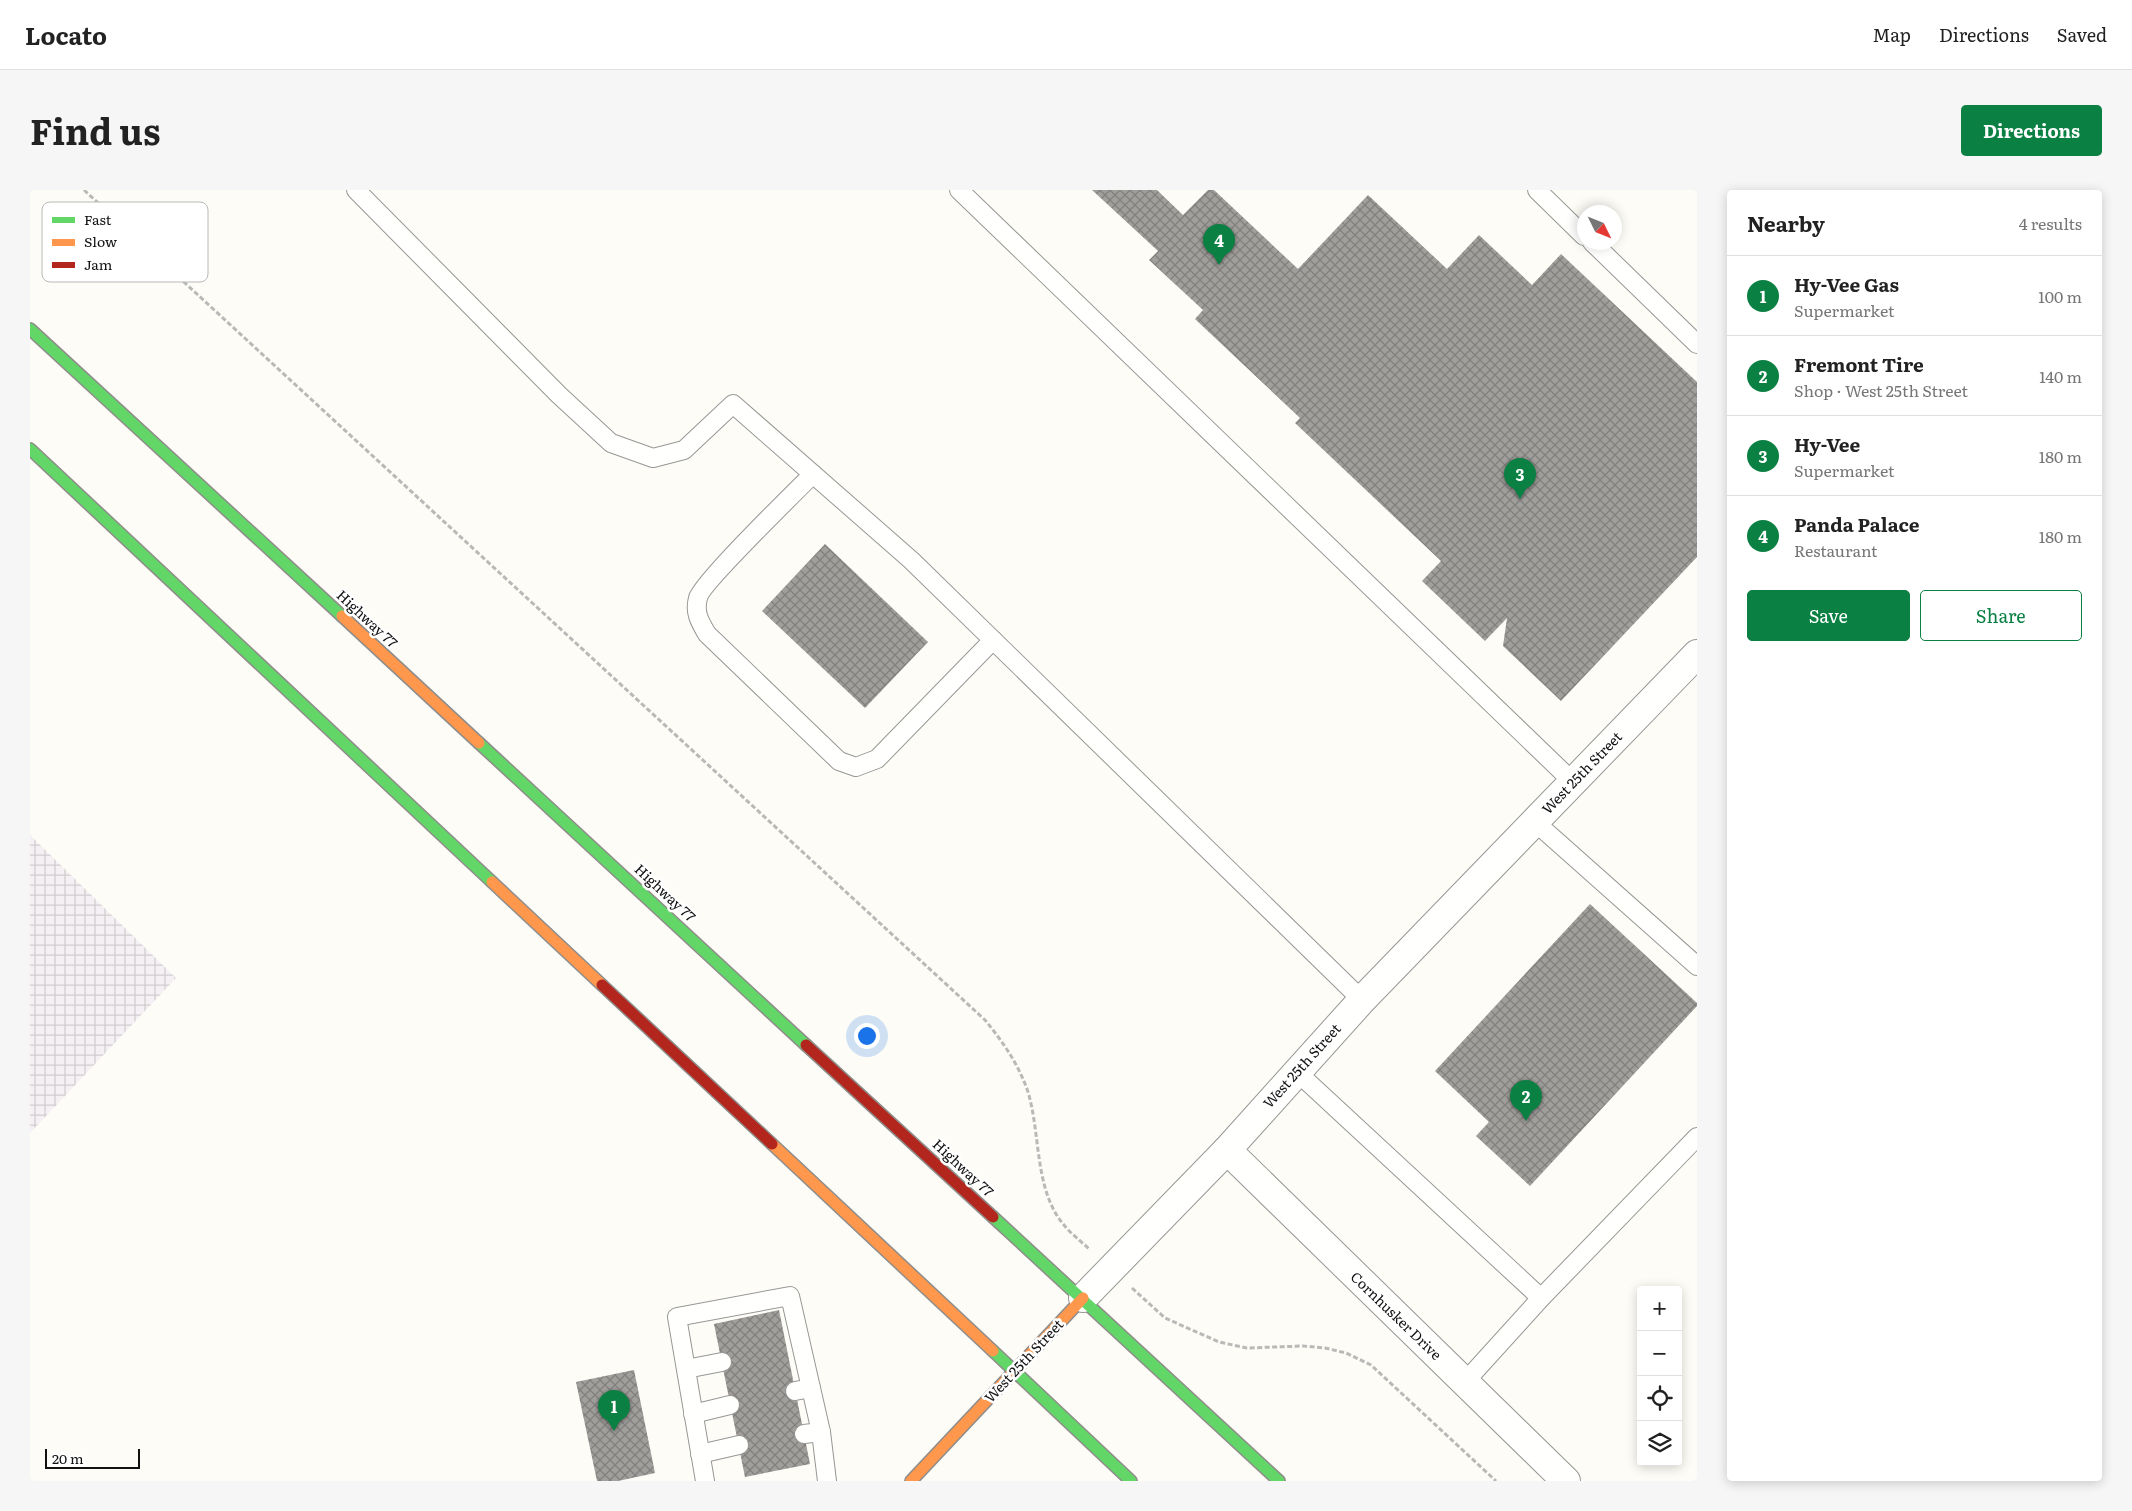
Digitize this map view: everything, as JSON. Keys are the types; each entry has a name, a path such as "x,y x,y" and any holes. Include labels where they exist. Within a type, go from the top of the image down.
{"main road":[{"name":"Highway 77","path":"30,329 1280,1481"},
{"path":"30,449 1131,1481"},
{"name":"West 25th Street","path":"910,1481 1083,1298"}],"street":[{"name":"West 25th Street","path":"1083,1298 1227,1150 1362,1000 1697,654"},
{"name":"Cornhusker Drive","path":"1227,1150 1566,1481"}],"lane":[{"path":"356,190 559,395 611,444 653,458 684,450 733,404 911,560 1362,1000"},
{"path":"959,190 1573,782"},
{"path":"1537,190 1577,229"},
{"path":"1600,250 1697,344"},
{"path":"813,474 720,570 698,596 696,616 707,634 838,761 856,767 877,759 993,640"},
{"path":"1535,822 1697,966"},
{"path":"1297,1072 1541,1298"},
{"path":"1464,1383 1541,1298 1697,1138"},
{"path":"705,1481 677,1317 790,1296 794,1348 813,1433 827,1481"},
{"path":"686,1370 722,1362"},
{"path":"693,1414 730,1405"},
{"path":"700,1454 739,1445"}],"path":[{"path":"84,190 97,202"},
{"path":"184,282 985,1020 1006,1046 1028,1092 1045,1187 1053,1207 1063,1225 1110,1269 1165,1318 1219,1342 1247,1348 1303,1346 1325,1348 1346,1353 1372,1365 1496,1481"}],"shaded area":[{"path":"30,835 176,978 30,1133"}],"building":[{"path":"1092,190 1157,190 1183,215 1208,190 1214,190 1298,269 1368,195 1447,269 1479,235 1532,285 1561,254 1697,382 1697,557 1561,701 1503,646 1507,618 1485,641 1422,581 1441,561 1295,423 1300,418 1195,319 1203,310 1149,260 1158,251"},
{"path":"825,544 928,642 865,708 762,611"},
{"path":"1590,904 1697,1003 1697,1006 1530,1186 1476,1136 1489,1122 1435,1071"},
{"path":"779,1310 810,1464 745,1477 714,1324"},
{"path":"634,1370 655,1473 618,1481 597,1481 576,1382"}],"traffic: fast":[{"path":"30,329 342,616"},
{"path":"30,449 492,882"},
{"path":"479,743 806,1045"},
{"path":"993,1217 1279,1481"},
{"path":"993,1351 1131,1481"}],"traffic: slow":[{"path":"342,616 479,743"},
{"path":"492,882 602,985"},
{"path":"772,1144 993,1351"},
{"path":"911,1481 1083,1298"}],"traffic: jam":[{"path":"602,985 772,1144"},
{"path":"806,1045 993,1217"}],"place":[{"name":"Panda Palace","path":"1219,265"},
{"name":"Hy-Vee","path":"1520,499"},
{"name":"Fremont Tire","path":"1526,1121"},
{"name":"Hy-Vee Gas","path":"614,1431"}]}
